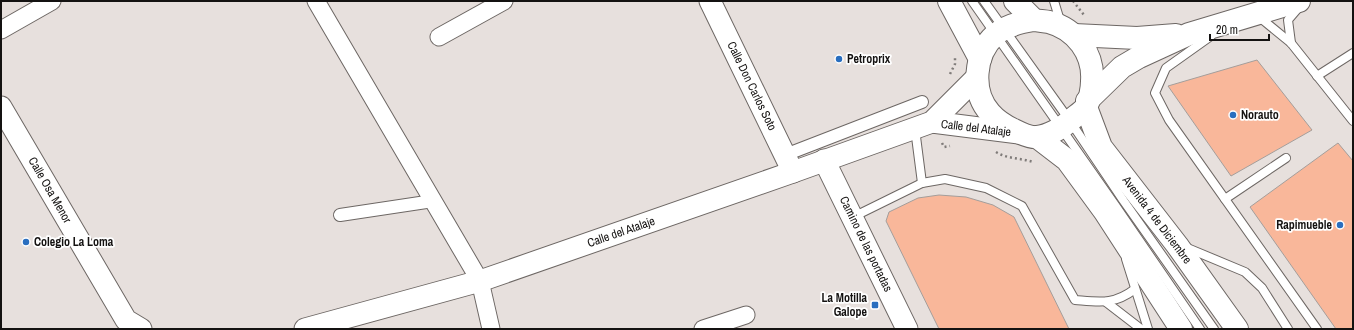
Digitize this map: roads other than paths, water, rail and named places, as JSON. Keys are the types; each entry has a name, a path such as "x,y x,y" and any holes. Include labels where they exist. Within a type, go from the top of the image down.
{"main road":[{"path":"949,1 979,68"},
{"path":"1014,1 1034,20"},
{"path":"1028,135 1076,114 1122,67 1140,57 1189,34 1299,1"},
{"path":"1181,329 1119,236 1105,212 1067,160 1028,135 1003,125 989,112 980,96 979,68 986,47 1001,32 1020,22 1034,20 1049,22 1068,31 1137,38 1189,34"},
{"path":"1068,31 1083,46 1090,58 1093,73 1092,88 1076,114"},
{"name":"Avenida 4 de Diciembre","path":"1076,114 1177,245 1237,329"}],"street":[{"path":"1,30 52,1"},
{"path":"316,1 480,281 491,329"},
{"path":"439,37 504,1"},
{"name":"Calle Don Carlos Soto","path":"710,1 789,164"},
{"name":"Calle del Atalaje","path":"924,125 979,68"},
{"path":"789,164 922,102"},
{"name":"Calle Osa Menor","path":"1,107 126,320 141,329"},
{"name":"Calle del Atalaje","path":"305,329 480,281 789,164 824,160 924,125 1028,135"},
{"name":"Camino de las portadas","path":"824,160 907,329"},
{"path":"340,215 433,201"},
{"path":"703,329 746,315"}],"lane":[{"path":"972,1 1076,114 1123,200 1214,329"},
{"path":"984,1 1001,32 1076,114 1115,205 1200,329"},
{"path":"1054,1 1068,31"},
{"path":"1291,43 1288,20 1305,1"},
{"path":"1255,14 1291,43 1317,76 1350,112 1353,121"},
{"path":"1231,21 1166,68 1155,93 1169,120 1317,329"},
{"path":"1317,76 1353,53"},
{"path":"922,183 924,125"},
{"path":"1225,199 1286,158"},
{"path":"853,217 922,183 945,179 986,188 1022,206 1075,300 1106,302 1126,296 1135,289"},
{"path":"1119,236 1148,329"},
{"path":"1177,245 1245,272 1262,288 1288,329"},
{"path":"1106,302 1141,329"}],"place":[{"name":"Petroprix","path":"839,59"},
{"name":"Norauto","path":"1233,115"},
{"name":"Rapimueble","path":"1340,225"},
{"name":"Colegio La Loma","path":"26,242"},
{"name":"La Motilla Galope","path":"875,305"}]}
